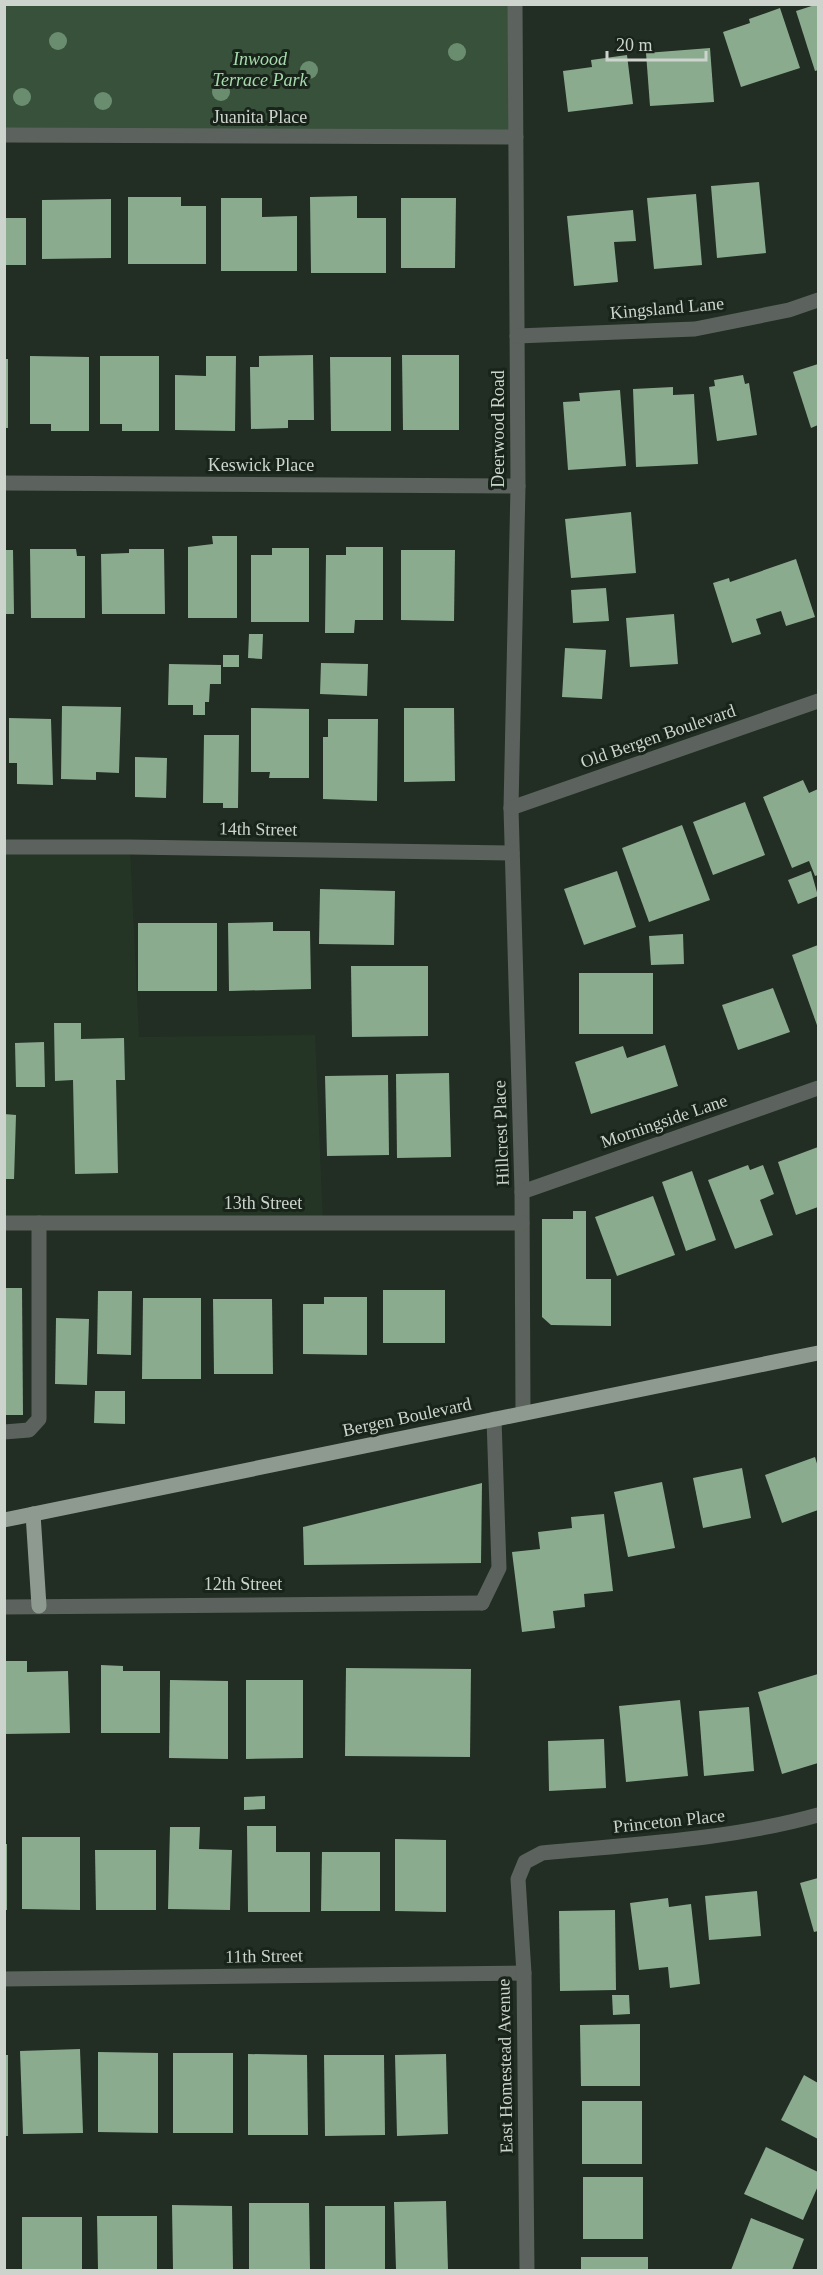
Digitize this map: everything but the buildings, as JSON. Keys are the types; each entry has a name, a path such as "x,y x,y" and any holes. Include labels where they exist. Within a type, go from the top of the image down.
{"main road":[{"name":"Bergen Boulevard","path":"4,1520 819,1353"},
{"path":"33,1514 39,1606"}],"street":[{"name":"Deerwood Road","path":"512,853 518,486 515,4"},
{"name":"Juanita Place","path":"4,135 516,137"},
{"name":"Kingsland Lane","path":"517,336 704,328 789,310 819,300"},
{"name":"Keswick Place","path":"4,483 518,486"},
{"name":"Old Bergen Boulevard","path":"511,808 819,701"},
{"name":"14th Street","path":"4,848 130,846 512,853"},
{"name":"Hillcrest Place","path":"512,853 522,1192 523,1413"},
{"name":"Morningside Lane","path":"522,1192 819,1088"},
{"name":"13th Street","path":"4,1223 522,1223"},
{"path":"4,1432 29,1430 39,1419 39,1223"},
{"name":"12th Street","path":"4,1606 482,1603 499,1568 494,1419"},
{"name":"Princeton Place","path":"525,1862 542,1852 756,1831 819,1815"},
{"name":"East Homestead Avenue","path":"525,1862 518,1879 524,1973 527,2271"},
{"name":"11th Street","path":"4,1979 524,1973"}],"shaded area":[{"path":"4,847 130,847 139,1037 315,1035 323,1223 5,1223"}],"green space":[{"name":"Inwood Terrace Park","path":"5,5 515,5 516,137 5,135"}]}
